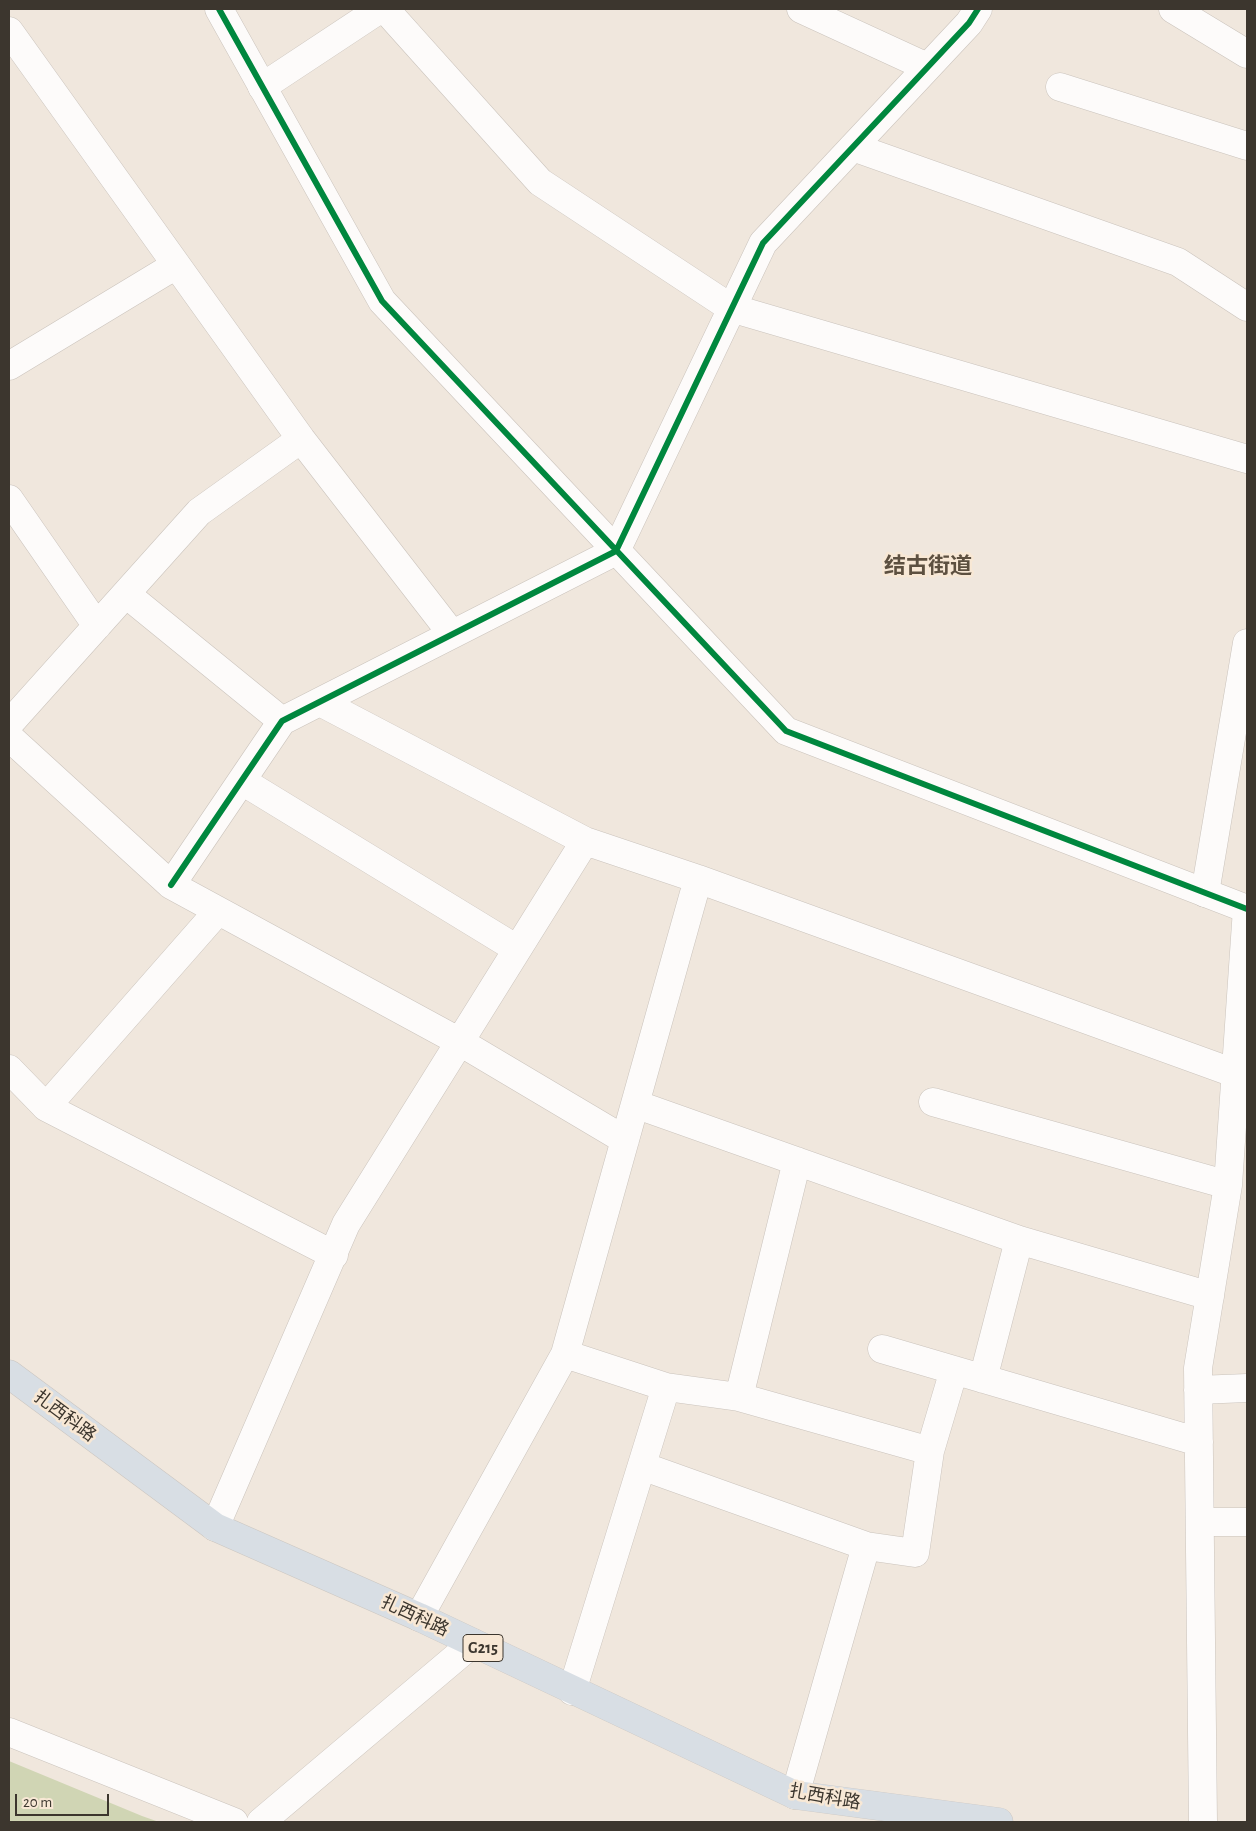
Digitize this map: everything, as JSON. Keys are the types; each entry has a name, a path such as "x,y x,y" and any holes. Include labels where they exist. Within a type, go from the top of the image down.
{"highway":[{"name":"扎西科路","path":"9,1374 215,1528 419,1617 794,1795 999,1822"}],"street":[{"path":"218,9 382,301 786,732 1247,909 1244,1022 1237,1074 1228,1185 1235,1215 1210,1296 1198,1368 1203,1822"},
{"path":"262,87 380,9"},
{"path":"385,9 540,182 732,308 1247,460"},
{"path":"801,9 927,68"},
{"path":"171,885 282,721 616,550 762,243 969,23 978,9"},
{"path":"1173,9 1247,54"},
{"path":"9,31 301,439 452,634"},
{"path":"1060,87 1247,146"},
{"path":"853,147 1178,262 1247,306"},
{"path":"9,366 176,264"},
{"path":"9,724 199,512 301,439"},
{"path":"9,499 97,626"},
{"path":"126,594 282,721"},
{"path":"1206,893 1244,683 1247,643"},
{"path":"320,702 585,841 698,879 1237,1074"},
{"path":"9,737 171,885 460,1042 625,1140"},
{"path":"242,781 517,949"},
{"path":"215,1528 346,1224 585,841"},
{"path":"419,1617 565,1354 698,879"},
{"path":"46,1107 218,911"},
{"path":"9,1070 46,1107 334,1255"},
{"path":"933,1102 1228,1185"},
{"path":"635,1104 1019,1240 1210,1296"},
{"path":"739,1398 797,1162"},
{"path":"983,1379 1019,1240"},
{"path":"882,1349 1199,1442"},
{"path":"565,1354 666,1387 739,1398 930,1451"},
{"path":"642,1466 866,1546 915,1553 930,1451 954,1370"},
{"path":"572,1691 666,1387"},
{"path":"1198,1390 1247,1388"},
{"path":"1200,1522 1247,1522"},
{"path":"794,1795 866,1546"},
{"path":"261,1822 473,1643"},
{"path":"9,1732 234,1822"}],"green space":[{"path":"9,1761 142,1816 159,1822 9,1822"}],"cycle path":[{"path":"219,9 382,301 786,731 1247,909"},
{"path":"171,885 282,721 616,551 763,243 969,23 978,9"}],"district":[{"name":"结古街道","path":"928,566"}]}
